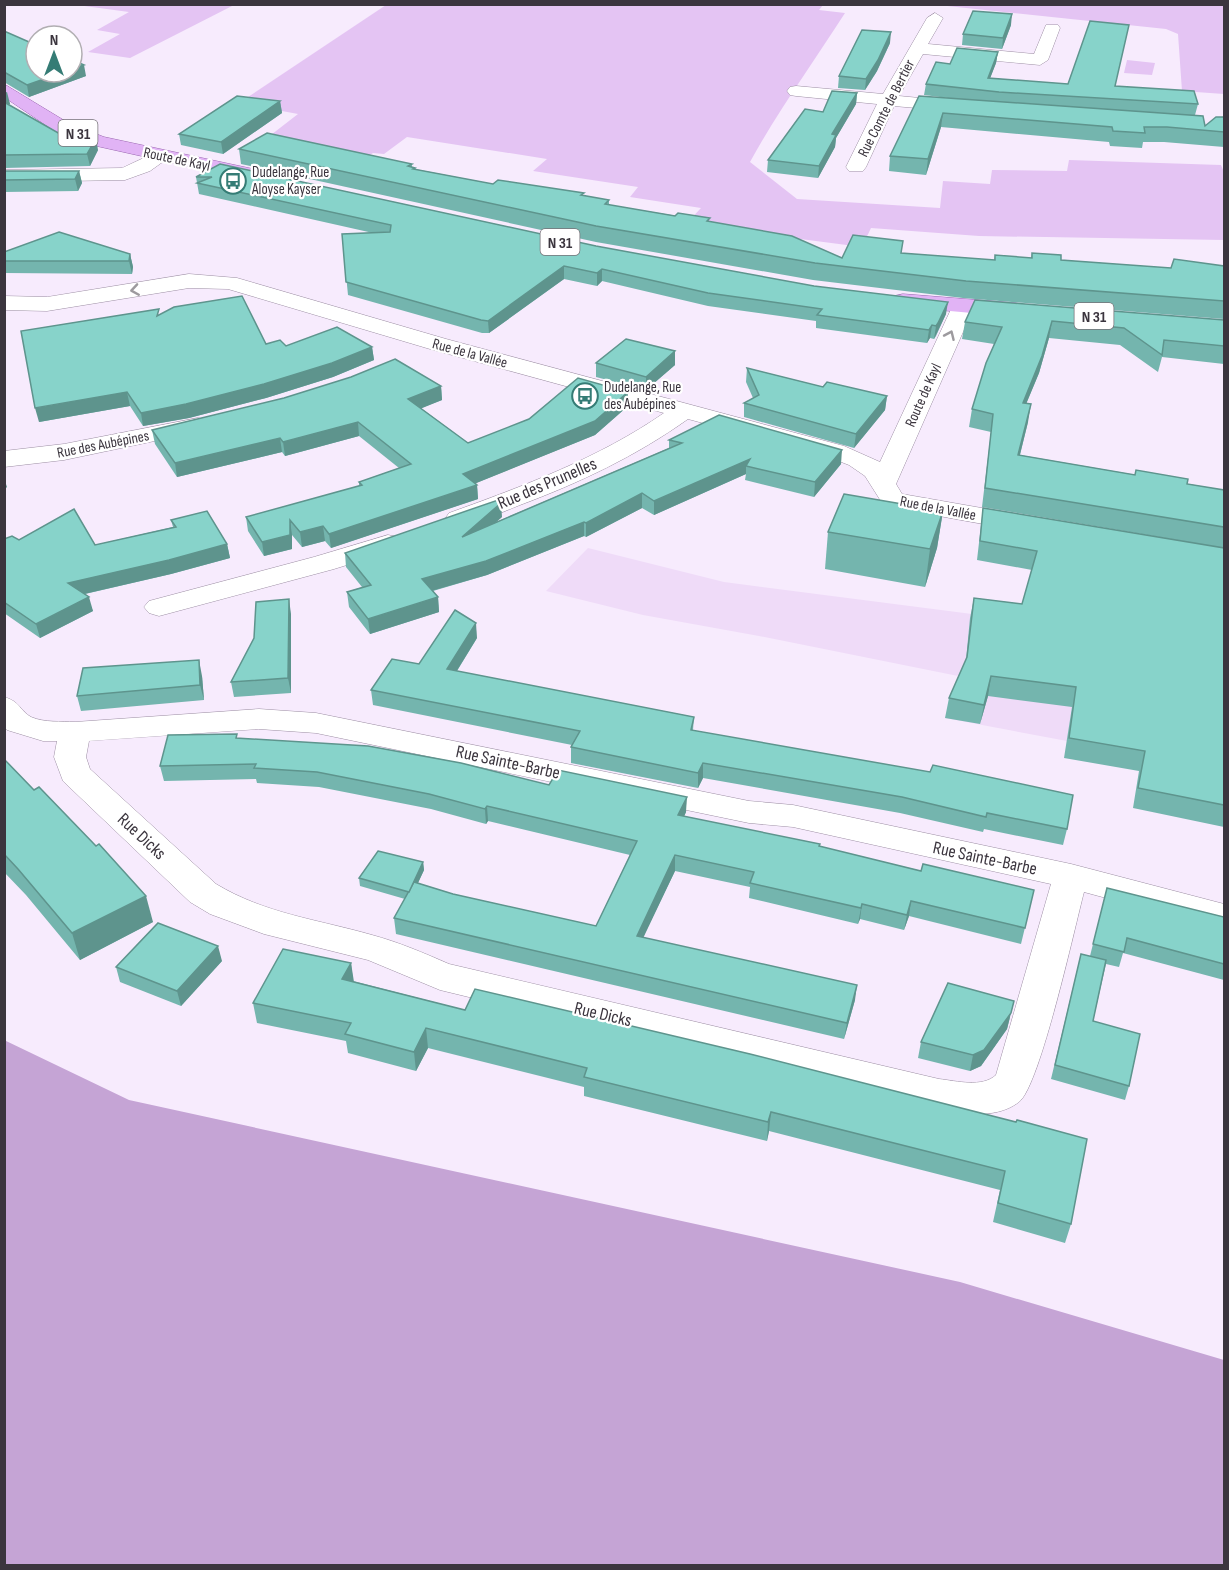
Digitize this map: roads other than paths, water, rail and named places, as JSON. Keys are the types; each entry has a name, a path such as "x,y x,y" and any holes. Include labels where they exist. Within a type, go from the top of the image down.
{"main road":[{"name":"Route de Kayl","path":"4,89 63,128 99,141 282,182"},
{"path":"885,299 1032,311"}],"street":[{"name":"Rue Comte de Bertier","path":"856,167 888,100 935,18"},
{"name":"Rue Comte de Bertier","path":"916,48 1040,60 1052,28"},
{"path":"796,91 975,108"},
{"path":"4,176 124,174 143,167 161,156"},
{"name":"Rue de la Vallée","path":"4,310 42,313 189,281 229,283 438,344 835,451 864,463 877,472 884,492 893,500 1051,528"},
{"path":"173,284 189,288 192,294 190,302"},
{"name":"Rue de la Vallée","path":"4,303 42,313 57,322 246,296 295,303"},
{"name":"Route de Kayl","path":"883,484 963,306"},
{"path":"407,357 438,344"},
{"name":"Rue des Prunelles","path":"159,607 324,563 423,532 532,490 608,456 655,432 684,410"},
{"name":"Rue des Aubépines","path":"4,459 64,452 221,419"},
{"name":"Rue Sainte-Barbe","path":"4,707 18,723 43,731 75,732 259,719 316,723 750,812 793,816 1071,876 1224,917"},
{"name":"Rue Dicks","path":"75,732 70,757 75,773 203,893 252,920 374,949 440,976 939,1095 969,1099 994,1096 1011,1086 1071,876"}],"place":[{"name":"Dudelange, Rue Aloyse Kayser","path":"233,181"},
{"name":"Dudelange, Rue des Aubépines","path":"585,396"}]}
